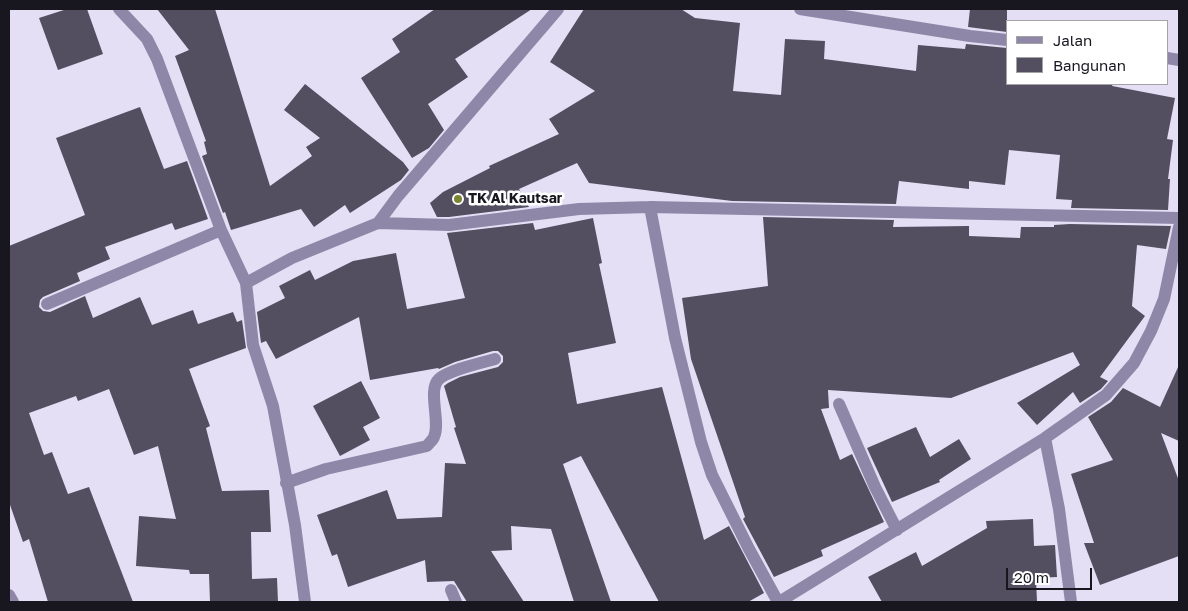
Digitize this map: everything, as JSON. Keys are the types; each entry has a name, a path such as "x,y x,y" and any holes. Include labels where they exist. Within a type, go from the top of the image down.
{"street":[{"path":"119,9 147,39 158,59 221,230 246,283 253,346 273,406 295,525 305,602"},
{"path":"378,223 398,196 558,9"},
{"path":"800,9 1006,40"},
{"path":"246,283 292,258 378,223 449,225 578,209 650,207 1179,218"},
{"path":"650,207 675,338 701,442 712,475 778,602 1045,438 1106,395 1134,363 1151,332 1164,299 1179,227"},
{"path":"47,304 221,230"},
{"path":"286,483 326,470 427,446 434,437 436,429 435,387 438,380 446,375 495,358"},
{"path":"839,404 896,530"},
{"path":"1045,438 1060,509 1070,602"},
{"path":"9,595 13,602"}],"building":[{"path":"67,9 87,9 103,54 58,70 39,18"},
{"path":"157,9 215,9 270,186 312,156 306,147 320,138 284,110 305,84 403,162 409,170 401,180 350,213 345,205 314,227 301,209 231,230 202,156 207,154 204,142 206,141 175,56 189,50"},
{"path":"435,9 532,9 455,59 468,77 428,104 444,130 429,148 412,158 361,78 400,52 392,39"},
{"path":"584,9 681,9 695,18 740,23 733,91 781,95 785,39 825,41 824,59 916,71 918,45 965,49 966,44 1006,48 1006,85 1112,85 1175,98 1167,139 1173,140 1168,179 1170,179 1168,210 1071,208 1072,200 1056,199 1060,155 1009,150 1005,185 969,181 969,189 899,181 896,204 732,201 589,183 577,163 519,189 529,207 437,217 430,203 443,192 490,168 489,166 559,134 549,119 595,91 550,62"},
{"path":"970,9 1007,9 1006,32 968,27"},
{"path":"140,107 164,169 187,161 208,219 175,230 172,223 105,247 110,259 77,273 80,281 43,297 40,300 39,307 43,311 50,312 85,296 93,318 140,297 152,325 193,310 198,324 233,312 237,322 242,320 246,348 189,369 210,426 206,428 222,491 269,490 271,532 251,532 252,579 277,578 278,602 210,602 209,574 190,574 189,570 136,566 139,516 176,519 158,446 134,455 109,389 78,401 76,396 29,413 44,455 52,452 68,494 89,487 133,602 48,602 29,539 23,542 9,502 9,246 85,215 56,138"},
{"path":"763,217 894,220 893,227 969,226 969,236 1020,238 1021,227 1054,227 1054,225 1070,224 1171,226 1166,249 1137,245 1132,306 1145,316 1100,377 1108,381 1101,389 1080,403 1073,392 1037,425 1017,403 1080,365 1073,352 951,398 828,390 829,408 821,409 840,460 852,454 884,522 821,550 823,556 774,577 743,519 745,517 691,359 682,298 768,286"},
{"path":"593,218 602,263 599,264 616,343 568,353 577,404 662,387 704,540 729,526 764,593 748,602 659,602 581,456 563,464 611,602 574,602 551,529 511,526 512,550 491,551 524,602 467,602 454,581 427,582 425,560 348,587 337,554 332,556 317,515 387,490 397,519 442,517 445,463 466,464 454,428 456,427 444,386 460,377 498,367 503,362 503,356 498,351 493,351 455,362 439,369 370,380 359,317 276,359 266,341 261,343 257,312 285,298 279,286 310,270 315,280 353,261 396,253 407,309 465,298 447,233 533,223 535,230"},
{"path":"1179,365 1179,441 1161,433 1179,481 1179,556 1100,585 1084,543 1094,543 1071,474 1113,460 1088,417 1111,402 1123,388 1160,407"},
{"path":"361,381 380,418 363,427 370,440 340,456 313,406"},
{"path":"916,427 930,457 959,439 971,459 939,480 940,482 892,502 867,448"},
{"path":"1033,519 1034,546 1055,545 1057,577 1036,578 1037,602 882,602 868,577 916,552 922,566 987,528 986,521"}],"place":[{"name":"TK Al Kautsar","path":"458,199"}]}
